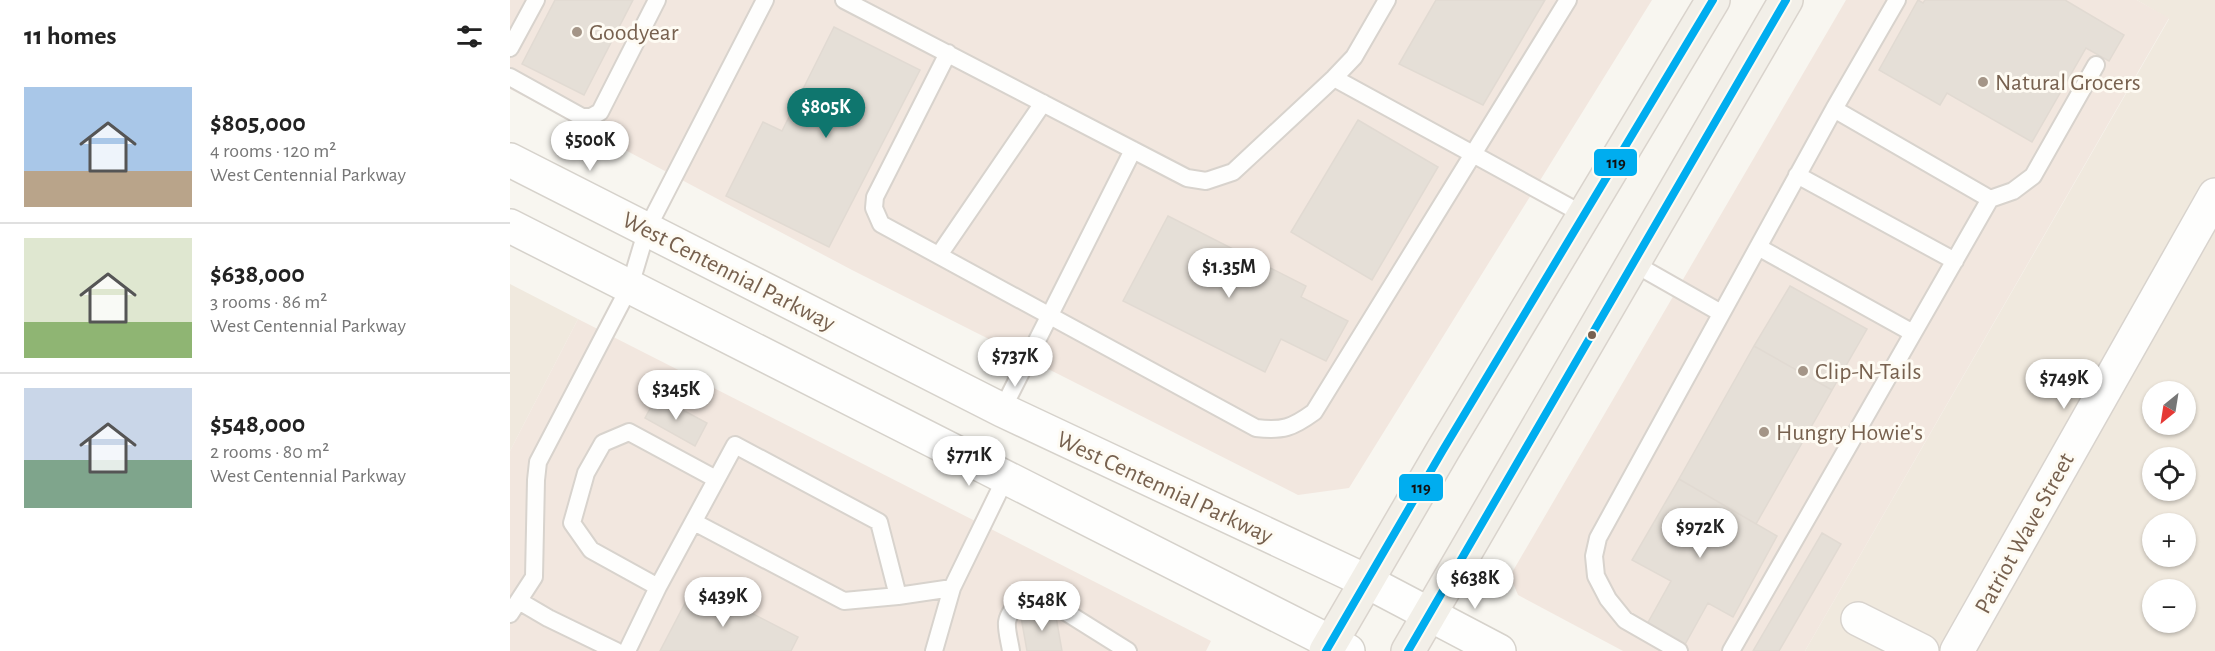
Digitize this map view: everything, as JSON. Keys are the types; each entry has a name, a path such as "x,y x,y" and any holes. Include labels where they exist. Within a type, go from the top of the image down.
{"main road":[{"path":"510,226 1006,477 1335,648 1348,611 1713,0"},
{"path":"1409,648 1786,0"},
{"name":"West Centennial Parkway","path":"510,160 1002,410 1366,581 1499,651"},
{"name":"Patriot Wave Street","path":"1957,651 2215,195"},
{"path":"1858,619 1922,651"}],"lane":[{"path":"510,48 536,0"},
{"path":"510,77 582,117 591,117 600,112 657,0"},
{"path":"616,651 548,618 515,607 534,577 538,462 630,286 647,229 765,0"},
{"path":"844,0 1187,178 1206,181 1233,172 1334,78 1354,57 1387,0"},
{"path":"948,53 875,197 874,208 881,224 1256,428 1277,430 1296,425 1314,412 1568,0"},
{"path":"1679,651 1625,620 1608,599 1596,576 1594,556 1598,538 1834,109 1890,2"},
{"path":"1731,651 1990,199 2013,191 2033,176 2096,65"},
{"path":"1334,78 1584,215"},
{"path":"939,255 1043,104"},
{"path":"1834,109 1990,199"},
{"path":"1002,410 1133,150"},
{"path":"1797,176 1955,261"},
{"path":"1758,247 1913,333"},
{"path":"1633,263 1721,313"},
{"path":"658,587 591,550 572,523 586,473 603,442 629,432 716,479"},
{"path":"627,651 658,587 735,445 879,522 898,596"},
{"path":"934,651 952,588 1006,477"},
{"path":"694,522 844,601 952,588"},
{"path":"1011,651 1007,622 1016,606 1030,600 1045,599 1128,651"}],"shaded area":[{"path":"510,0 1652,0 1349,488 1298,495 852,270 510,89"},
{"path":"1846,0 2137,0 2169,18 1805,651 1623,651 1518,595 1510,576"},
{"path":"2137,0 2215,0 2215,651 1805,651 2169,19"},
{"path":"510,284 578,319 510,451"},
{"path":"578,319 1211,641 1206,651 510,651 510,451"}],"building":[{"name":"Goodyear","path":"555,0 633,0 584,95 522,64"},
{"path":"1436,0 1545,0 1483,105 1399,64"},
{"name":"Natural Grocers","path":"1918,0 1923,3 1925,0 2065,0 2124,35 2109,61 2086,48 2032,142 1947,93 1940,105 1879,70"},
{"path":"834,27 920,70 829,247 726,196 763,122 782,131"},
{"path":"1358,120 1438,167 1372,280 1291,232"},
{"path":"1168,216 1306,286 1301,297 1348,321 1326,361 1281,339 1265,372 1123,301"},
{"path":"1790,286 1867,329 1832,390 1754,346"},
{"path":"1754,346 1832,390 1756,524 1679,479"},
{"path":"657,396 707,423 695,446 645,418"},
{"path":"1679,479 1777,536 1733,617 1708,603 1683,648 1646,626 1671,581 1632,560"},
{"path":"1822,533 1841,544 1779,651 1753,651"},
{"path":"695,584 798,637 791,651 660,651"},
{"path":"1055,611 1062,651 1027,651 1021,617"}],"transit line":[{"name":"119","path":"1326,651 1443,450 1713,0"},
{"name":"119","path":"1408,651 1786,0"}],"place":[{"name":"Goodyear","path":"577,32"},
{"name":"Natural Grocers","path":"1983,82"},
{"name":"Clip-N-Tails","path":"1803,371"},
{"name":"Hungry Howie's","path":"1764,432"}]}
